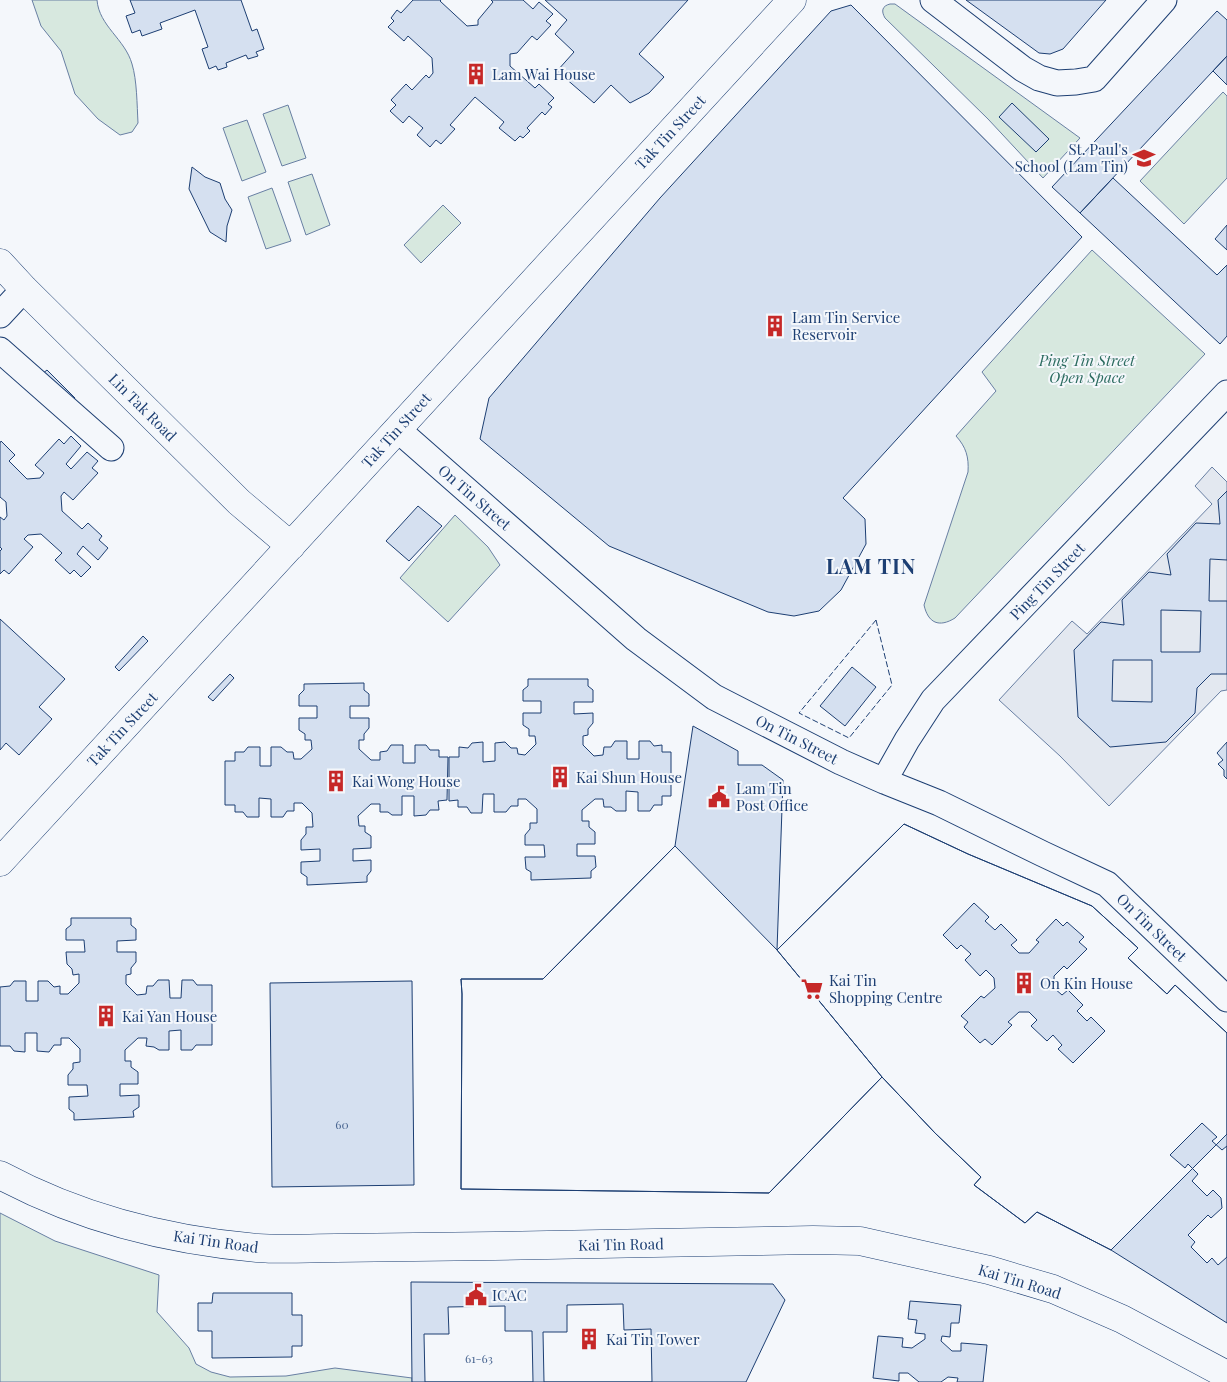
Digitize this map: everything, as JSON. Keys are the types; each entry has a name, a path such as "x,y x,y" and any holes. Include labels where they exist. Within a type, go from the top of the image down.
{"street":[{"name":"Tak Tin Street","path":"0,862 792,0"},
{"path":"934,0 1023,69 1039,78 1058,83 1094,79 1164,0"},
{"name":"Lin Tak Road","path":"0,263 239,502 291,546"},
{"path":"0,316 24,289"},
{"path":"0,350 111,448"},
{"name":"Ping Tin Street","path":"884,781 907,740 933,700 1227,393"},
{"name":"On Tin Street","path":"397,429 636,639 714,698 841,762 939,803 1107,884 1227,999"},
{"name":"Kai Tin Road","path":"0,1175 30,1191 76,1210 124,1225 195,1240 259,1248 452,1247 813,1240 860,1241 989,1270 1053,1288 1122,1319 1227,1376"}],"green space":[{"path":"32,0 97,0 102,17 129,55 134,70 138,123 132,132 120,135 98,119 75,94 61,51 41,26"},
{"path":"890,4 895,4 1080,138 1043,178 988,119 885,18 883,9"},
{"path":"1223,92 1227,96 1227,178 1184,224 1140,181"},
{"path":"288,105 306,158 282,166 263,114"},
{"path":"247,120 266,172 242,181 223,128"},
{"path":"312,174 330,225 306,235 288,182"},
{"path":"272,188 291,241 266,249 248,197"},
{"path":"443,205 461,223 421,263 404,245"},
{"name":"Ping Tin Street Open Space","path":"1092,250 1205,354 955,618 944,623 935,622 928,616 924,605 968,472 966,453 956,436 996,391 982,372"},
{"path":"455,515 488,547 500,565 448,622 400,578"},
{"path":"0,1213 55,1241 159,1275 157,1312 189,1348 196,1364 211,1372 230,1377 286,1376 335,1368 412,1378 412,1382 0,1382"}],"shaded area":[{"path":"1212,467 1227,482 1227,690 1221,691 1109,806 1060,756 999,700 1072,621 1087,634 1212,504 1195,486"}],"building":[{"path":"130,0 241,0 252,31 257,29 264,49 256,52 258,56 248,59 246,55 226,63 227,67 218,70 216,66 209,69 202,49 208,47 195,10 160,23 162,29 142,36 140,30 132,33 126,16 135,13"},
{"name":"Lam Wai House","path":"413,0 441,0 467,26 478,25 478,20 493,2 491,0 523,0 533,9 539,2 553,14 546,21 551,25 537,40 532,36 517,53 510,54 510,66 535,88 539,84 554,98 548,104 552,107 545,115 542,112 527,128 530,131 523,138 520,136 515,141 499,128 504,122 475,97 450,125 455,129 441,144 436,140 430,147 417,135 423,128 409,116 403,123 390,111 396,105 391,100 406,84 412,90 426,75 429,78 433,73 432,58 408,36 404,41 388,27 394,21 391,18 397,10 401,13"},
{"path":"545,0 688,0 639,54 664,77 649,93 630,103 611,85 594,103 557,71 574,52 555,34 567,20"},
{"path":"966,0 1106,0 1063,49 1050,54 1039,53"},
{"name":"Lam Tin Service Reservoir","path":"851,5 1082,237 843,498 865,519 866,544 841,590 819,611 794,616 768,612 609,546 480,439 489,398 660,198 831,11"},
{"path":"1217,11 1227,20 1227,56 1080,213 1052,187"},
{"path":"1227,56 1227,85 1213,71"},
{"path":"1012,103 1049,139 1036,152 999,117"},
{"path":"192,167 205,177 220,183 225,199 232,210 227,226 226,242 210,232 189,189"},
{"path":"1113,178 1217,275 1227,265 1227,336 1220,344 1080,213"},
{"path":"1227,225 1227,250 1215,239"},
{"path":"47,370 75,398 71,403 42,374"},
{"path":"71,436 81,446 66,464 71,469 87,452 98,461 92,468 98,473 73,500 64,492 61,496 62,511 82,529 88,523 102,536 99,540 108,548 98,560 83,546 77,554 91,567 81,577 74,570 70,574 55,560 62,553 41,534 28,535 24,539 33,547 9,574 4,570 0,574 0,551 2,549 0,547 0,517 4,520 7,516 6,502 0,497 1,441 15,455 9,461 27,479 40,478 44,473 35,465 59,439 64,444"},
{"path":"1227,491 1227,560 1210,559 1209,601 1227,601 1227,674 1211,674 1197,688 1195,713 1166,742 1110,747 1078,717 1074,650 1101,622 1124,625 1122,600 1149,572 1171,575 1167,554 1196,523 1220,524 1218,500","holes":["1161,610 1201,611 1200,652 1161,652","1113,660 1152,660 1152,702 1112,701"]},
{"path":"418,506 442,526 409,561 386,541"},
{"path":"0,619 65,679 39,707 52,719 19,755 6,743 0,750"},
{"path":"143,636 148,641 119,671 115,667"},
{"path":"852,667 876,687 845,726 820,706"},
{"path":"230,674 234,678 213,701 208,697"},
{"name":"Kai Shun House","path":"528,679 588,679 588,686 593,690 593,702 574,702 574,714 593,713 593,723 588,729 588,735 583,736 583,745 594,756 603,755 604,747 611,747 615,741 627,741 627,759 639,759 639,741 650,741 654,746 662,745 662,752 671,752 671,796 662,796 662,805 654,805 650,811 638,811 638,792 626,791 626,811 616,811 611,807 604,807 603,799 595,799 582,810 582,821 589,821 589,827 595,832 595,844 577,844 577,856 595,856 596,867 591,871 591,878 531,880 531,872 526,869 525,857 545,857 544,845 525,845 525,835 530,829 530,823 537,823 537,809 526,799 518,799 518,806 511,806 506,812 494,812 494,794 483,794 482,813 471,813 467,807 458,807 458,800 449,801 449,757 459,757 459,747 468,748 472,743 483,742 483,762 495,761 495,743 505,742 511,748 517,748 518,754 525,755 536,744 535,736 529,736 529,729 523,725 523,713 541,713 541,701 523,701 523,690 528,686"},
{"name":"Kai Wong House","path":"364,683 364,690 369,694 369,706 350,706 350,718 369,718 369,728 364,734 364,740 359,740 359,749 371,760 380,760 380,752 387,751 391,745 403,745 403,763 415,763 415,745 426,745 430,750 439,750 439,757 448,757 447,800 438,801 439,810 430,810 426,815 414,816 414,796 402,796 402,815 380,812 380,804 371,804 358,816 359,826 365,826 365,832 371,836 371,848 353,849 353,861 371,860 371,871 367,876 367,882 307,885 307,877 301,873 301,862 320,861 320,849 301,850 301,840 306,834 306,827 313,827 312,813 302,803 294,803 294,811 287,811 283,817 271,817 271,799 259,798 259,817 247,817 243,812 235,812 235,805 225,805 225,761 235,761 235,752 244,752 248,747 260,747 260,766 271,766 271,747 281,747 287,752 293,752 294,759 301,759 312,749 311,740 305,740 305,734 299,730 299,718 317,718 317,706 299,706 299,695 304,690 304,684"},
{"name":"Kai Tin Shopping Centre","path":"693,726 738,751 738,765 762,765 783,780 777,950 904,824 968,854 1092,906 1138,948 1128,958 1167,994 1175,985 1227,1033 1227,1134 1111,1250 1037,1212 1025,1223 974,1185 981,1177 935,1133 882,1077 769,1193 461,1189 461,979 543,979 675,846"},
{"path":"1227,742 1227,779 1224,776 1224,770 1218,764 1223,760 1217,753"},
{"path":"904,824 968,854 1092,906 1138,948 1128,958 1167,994 1175,985 1227,1033 1227,1323 1111,1250 1037,1212 1025,1223 974,1185 981,1177 935,1133 882,1077 777,950"},
{"path":"675,846 777,950 882,1077 769,1193 461,1189 461,979 543,979"},
{"name":"On Kin House","path":"974,903 989,917 985,921 995,930 1001,924 1017,940 1011,945 1019,953 1029,953 1039,942 1036,940 1056,919 1063,926 1067,922 1084,937 1079,942 1087,949 1067,969 1064,966 1054,976 1054,988 1062,995 1068,990 1083,1005 1077,1011 1087,1021 1091,1017 1105,1031 1073,1063 1058,1049 1062,1045 1053,1035 1047,1041 1031,1026 1037,1020 1029,1012 1019,1012 1008,1022 1012,1025 992,1045 985,1039 980,1043 964,1027 968,1022 961,1016 981,996 984,998 995,988 994,978 986,970 980,976 965,960 971,954 961,945 957,949 943,935"},
{"name":"Kai Yan House","path":"71,918 131,918 131,925 136,929 136,940 117,941 117,952 136,952 136,962 131,968 131,974 126,975 126,984 137,995 146,994 147,986 153,986 158,980 169,980 170,998 181,998 182,980 193,980 197,985 212,985 212,1045 196,1045 192,1050 181,1050 181,1030 169,1031 169,1050 159,1050 146,1046 147,1038 138,1038 125,1050 125,1061 131,1061 131,1067 138,1072 138,1084 120,1084 120,1096 139,1095 139,1107 133,1111 134,1117 74,1120 74,1113 69,1109 69,1097 88,1096 87,1085 68,1085 68,1075 73,1069 73,1063 80,1062 80,1049 69,1038 61,1038 61,1045 54,1045 49,1052 37,1051 37,1033 25,1033 25,1052 14,1051 10,1046 0,1046 0,987 10,986 14,981 26,981 26,1001 38,1001 38,981 48,981 54,987 60,986 60,994 68,994 79,983 79,974 73,975 72,969 67,964 66,952 85,952 84,940 66,940 66,929 71,925"},
{"path":"412,981 414,1185 272,1187 270,983"},
{"path":"1202,1123 1217,1137 1212,1141 1222,1150 1227,1146 1227,1257 1218,1265 1212,1258 1207,1263 1191,1247 1195,1242 1188,1235 1208,1215 1211,1218 1222,1208 1221,1198 1213,1190 1207,1196 1192,1181 1198,1174 1188,1164 1185,1168 1170,1155"},
{"name":"Kai Tin Tower","path":"411,1282 773,1284 785,1300 746,1382 412,1382"},
{"path":"213,1293 292,1293 292,1315 302,1315 302,1346 292,1346 292,1357 212,1358 212,1331 198,1331 198,1303 212,1303"},
{"path":"910,1301 961,1305 959,1323 951,1323 950,1337 942,1336 941,1341 952,1351 961,1351 961,1343 987,1345 983,1382 957,1382 958,1378 948,1377 941,1382 919,1382 908,1373 899,1373 899,1381 873,1378 878,1336 903,1338 902,1347 912,1348 925,1339 925,1334 915,1333 917,1320 908,1319"},
{"path":"623,1304 624,1330 651,1329 652,1382 544,1382 543,1332 567,1332 567,1305"},
{"path":"505,1306 505,1331 532,1331 533,1382 425,1382 424,1334 449,1334 448,1307"}],"fence":[{"path":"876,620 892,685 849,738 799,713 876,620"}],"place":[{"name":"Lam Wai House","path":"476,74"},
{"name":"St. Paul's School (Lam Tin)","path":"1144,158"},
{"name":"Lam Tin Service Reservoir","path":"775,326"},
{"name":"Kai Shun House","path":"560,777"},
{"name":"Kai Wong House","path":"336,781"},
{"name":"Lam Tin Post Office","path":"719,797"},
{"name":"On Kin House","path":"1024,983"},
{"name":"Kai Tin Shopping Centre","path":"812,989"},
{"name":"Kai Yan House","path":"106,1016"},
{"name":"ICAC","path":"476,1295"},
{"name":"Kai Tin Tower","path":"589,1339"}],"district":[{"name":"LAM TIN","path":"871,565"}]}
